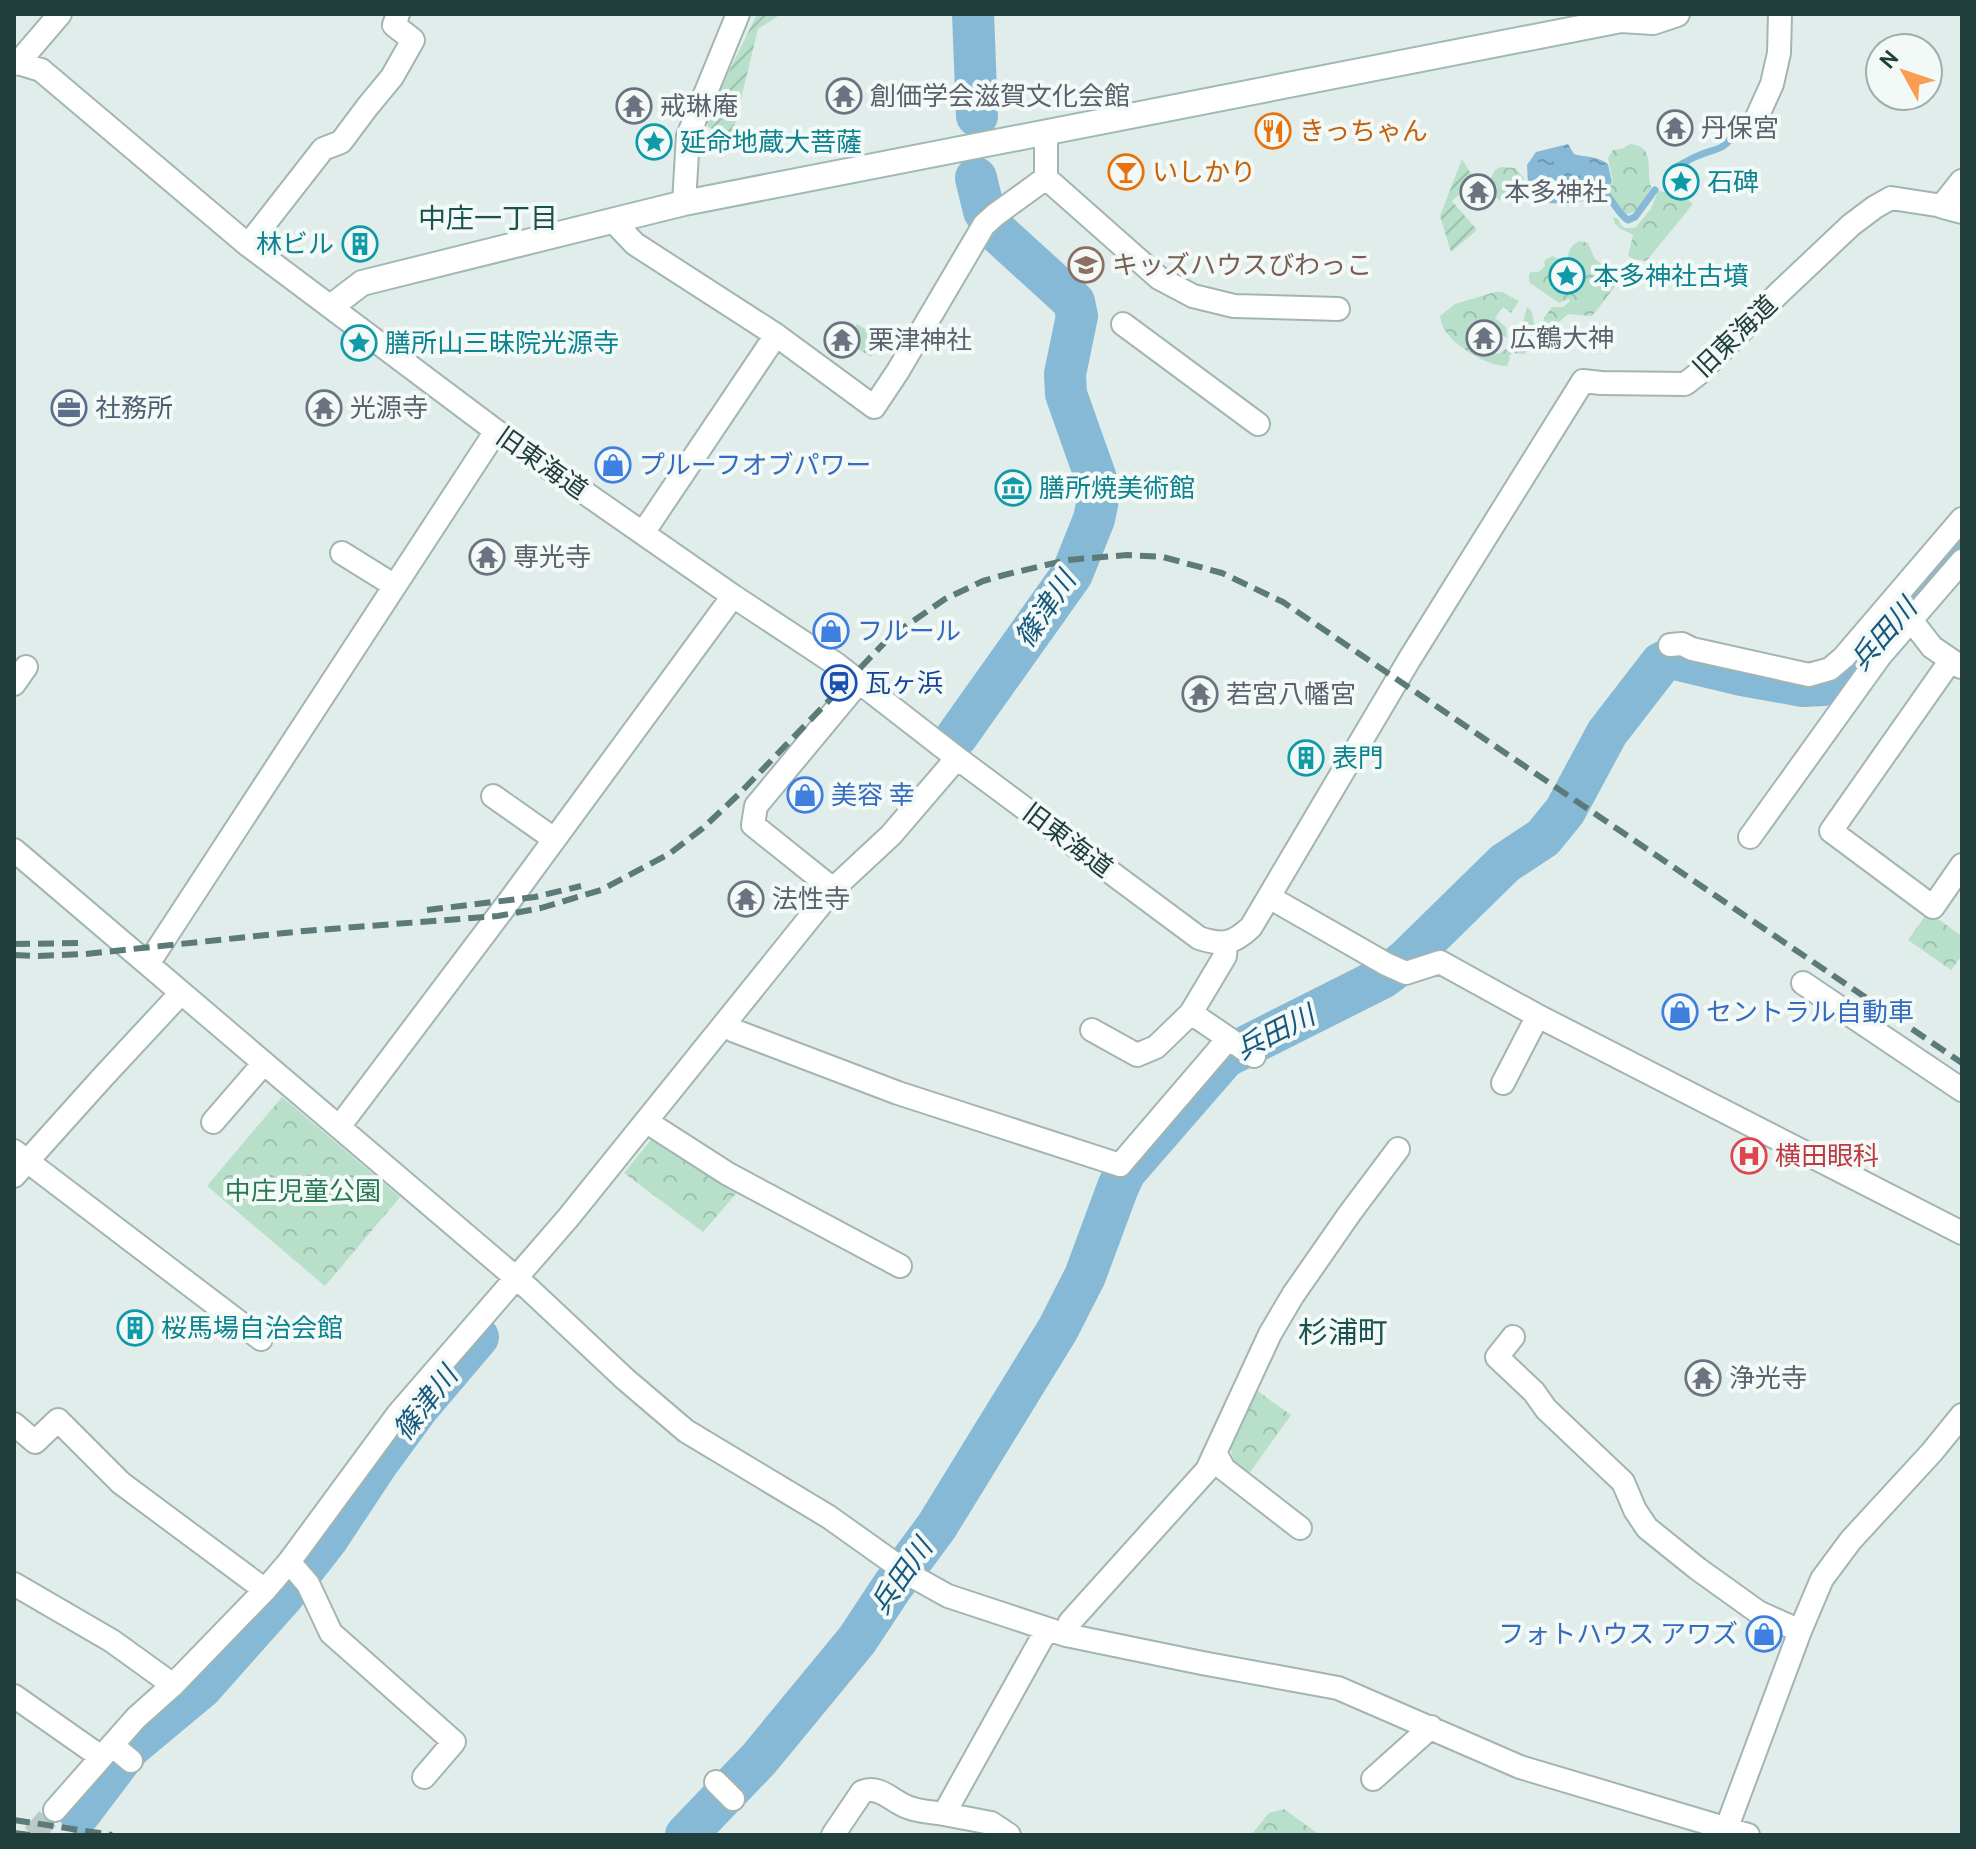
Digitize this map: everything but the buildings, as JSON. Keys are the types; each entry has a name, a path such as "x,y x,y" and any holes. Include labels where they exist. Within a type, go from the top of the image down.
{"street":[{"path":"16,64 60,14"},
{"path":"684,203 688,136 738,14"},
{"path":"332,306 362,283 684,203 1626,17 1653,22 1677,14"},
{"path":"1753,126 1772,84 1779,53 1780,14"},
{"path":"248,245 323,149 341,142 392,77 413,40 390,18"},
{"name":"旧東海道","path":"16,64 41,70 248,245 496,431 836,664 1199,938 1212,942 1226,943 1238,939 1251,927 1409,660 1583,381 1685,384 1851,225 1875,207 1891,198 1952,209"},
{"path":"1046,132 1046,178 1159,278 1193,296 1234,306 1338,309"},
{"path":"613,221 635,244 776,335 874,407 990,220 1046,178"},
{"path":"1952,209 1962,182"},
{"path":"1123,324 1258,424"},
{"path":"643,533 776,335"},
{"path":"148,964 496,431"},
{"path":"1750,837 1880,656 1901,611 1962,519"},
{"path":"342,553 395,586"},
{"path":"1670,645 1682,644 1692,649 1809,675 1830,669 1962,561"},
{"path":"339,1127 733,596"},
{"path":"1901,611 1932,647 1956,664 1831,831 1933,907 1962,865"},
{"path":"833,889 753,825 756,806 859,682"},
{"path":"55,1810 115,1753 136,1718 173,1685 265,1590 297,1571 364,1475 398,1414 521,1283 729,1028 833,889 891,835 957,758"},
{"path":"493,796 554,839"},
{"path":"14,850 521,1283 686,1431 829,1517 905,1571 948,1596 1056,1632 1338,1688 1520,1767 1723,1833 1748,1835"},
{"path":"1269,897 1396,968 1440,962 1536,1015 1962,1233"},
{"path":"1092,1030 1137,1055 1156,1047 1191,1013 1225,956 1226,943"},
{"path":"1803,983 1962,1090"},
{"path":"181,993 19,1163 261,1339"},
{"path":"729,1028 898,1093 1120,1165 1239,1046 1191,1013"},
{"path":"1503,1083 1536,1015"},
{"path":"213,1122 264,1063"},
{"path":"651,1125 728,1174 900,1266"},
{"path":"944,1814 1056,1632 1070,1622 1207,1470 1270,1334 1293,1295 1398,1149"},
{"path":"1513,1337 1497,1357 1534,1392 1546,1409 1623,1482 1647,1528 1758,1612 1800,1631"},
{"path":"1723,1833 1822,1579 1841,1553 1962,1415"},
{"path":"14,1424 35,1442 58,1420 121,1483 265,1590"},
{"path":"1216,1454 1224,1469 1300,1528"},
{"path":"297,1571 331,1633 454,1742 424,1777"},
{"path":"14,1584 112,1641 173,1685"},
{"path":"14,1696 115,1753"},
{"path":"1373,1779 1431,1727"},
{"path":"833,1835 862,1792 869,1789 877,1790 909,1808 991,1823 1009,1835"}],"green space":[{"path":"757,14 779,14 758,29 732,136 708,127 706,119"},
{"path":"1630,144 1639,146 1647,155 1652,189 1638,209 1624,214 1607,191 1613,182 1608,158 1613,150"},
{"path":"1462,159 1473,177 1472,184 1452,201 1477,230 1451,252 1440,216"},
{"path":"1515,168 1524,178 1514,192 1500,200 1490,193 1487,186 1495,170"},
{"path":"1658,191 1680,194 1693,204 1648,259 1634,259 1628,256 1633,235 1618,227 1613,217 1625,228 1635,228 1651,209"},
{"path":"1580,241 1588,243 1595,259 1622,278 1592,316 1568,314 1544,338 1540,334 1544,318 1552,307 1563,307 1570,301 1559,303 1529,282 1529,274 1539,272 1545,266 1546,259 1553,256 1562,261 1561,276 1570,277 1567,262 1569,251"},
{"path":"1502,292 1519,301 1511,313 1503,307 1495,318 1506,327 1507,338 1484,323 1475,336 1498,354 1518,342 1524,345 1532,332 1523,322 1527,307 1531,310 1534,323 1532,344 1524,354 1513,353 1509,356 1507,366 1481,359 1463,348 1449,336 1440,316 1455,304"},
{"path":"857,324 882,339 871,357 846,342"},
{"path":"1928,912 1962,936 1962,955 1951,970 1908,940"},
{"name":"中庄児童公園","path":"282,1097 400,1197 325,1286 207,1186"},
{"path":"655,1135 741,1188 703,1232 624,1173"},
{"path":"1256,1390 1291,1415 1248,1475 1235,1464 1229,1443"},
{"path":"1284,1809 1317,1833 1251,1835 1269,1813"}],"water":[{"path":"1568,144 1574,154 1608,164 1612,182 1592,198 1549,203 1528,183 1527,165 1536,152"}],"waterway":[{"name":"篠津川","path":"973,14 977,116"},
{"path":"1674,168 1720,148 1730,139"},
{"name":"篠津川","path":"957,736 1072,574 1094,519 1100,490 1066,394 1065,374 1077,316 1074,302 995,230 984,211 976,178"},
{"path":"1604,192 1628,220 1635,217 1655,190"},
{"name":"兵田川","path":"686,1835 759,1759 857,1640 937,1526 1058,1329 1085,1276 1125,1172 1225,1057 1382,978 1405,961 1505,863 1543,838 1565,811 1607,733 1661,663 1671,658 1803,686 1842,680 1962,542"},
{"name":"篠津川","path":"80,1813 130,1747 202,1687 282,1597 328,1538 417,1409 478,1337"}],"tunnel":[{"path":"33,1835 55,1810"}],"railway":[{"path":"14,955 85,954 304,931 498,916 541,908 601,890 669,854 703,828 890,637 945,599 1004,575 1067,560 1127,555 1163,557 1222,573 1283,602 1962,1063"},
{"path":"427,910 535,897 581,886"},
{"path":"14,944 81,943"},
{"path":"14,1820 112,1835"},
{"path":"14,1833 30,1835"}],"place":[{"name":"創価学会滋賀文化会館","path":"844,96"},
{"name":"戒琳庵","path":"634,106"},
{"name":"丹保宮","path":"1675,128"},
{"name":"きっちゃん","path":"1273,131"},
{"name":"延命地蔵大菩薩","path":"654,142"},
{"name":"いしかり","path":"1126,172"},
{"name":"石碑","path":"1681,182"},
{"name":"本多神社","path":"1478,192"},
{"name":"林ビル","path":"360,244"},
{"name":"キッズハウスびわっこ","path":"1086,265"},
{"name":"本多神社古墳","path":"1567,276"},
{"name":"広鶴大神","path":"1484,338"},
{"name":"栗津神社","path":"842,340"},
{"name":"膳所山三昧院光源寺","path":"359,343"},
{"name":"社務所","path":"69,408"},
{"name":"光源寺","path":"324,408"},
{"name":"プルーフオブパワー","path":"613,465"},
{"name":"膳所焼美術館","path":"1013,488"},
{"name":"専光寺","path":"487,557"},
{"name":"フルール","path":"831,631"},
{"name":"瓦ヶ浜","path":"839,683"},
{"name":"若宮八幡宮","path":"1200,694"},
{"name":"表門","path":"1306,758"},
{"name":"美容 幸","path":"805,795"},
{"name":"法性寺","path":"746,899"},
{"name":"セントラル自動車","path":"1680,1012"},
{"name":"横田眼科","path":"1749,1156"},
{"name":"桜馬場自治会館","path":"135,1328"},
{"name":"浄光寺","path":"1703,1378"},
{"name":"フォトハウス アワズ","path":"1764,1634"}],"district":[{"name":"中庄一丁目","path":"488,218"},
{"name":"杉浦町","path":"1343,1333"}]}
